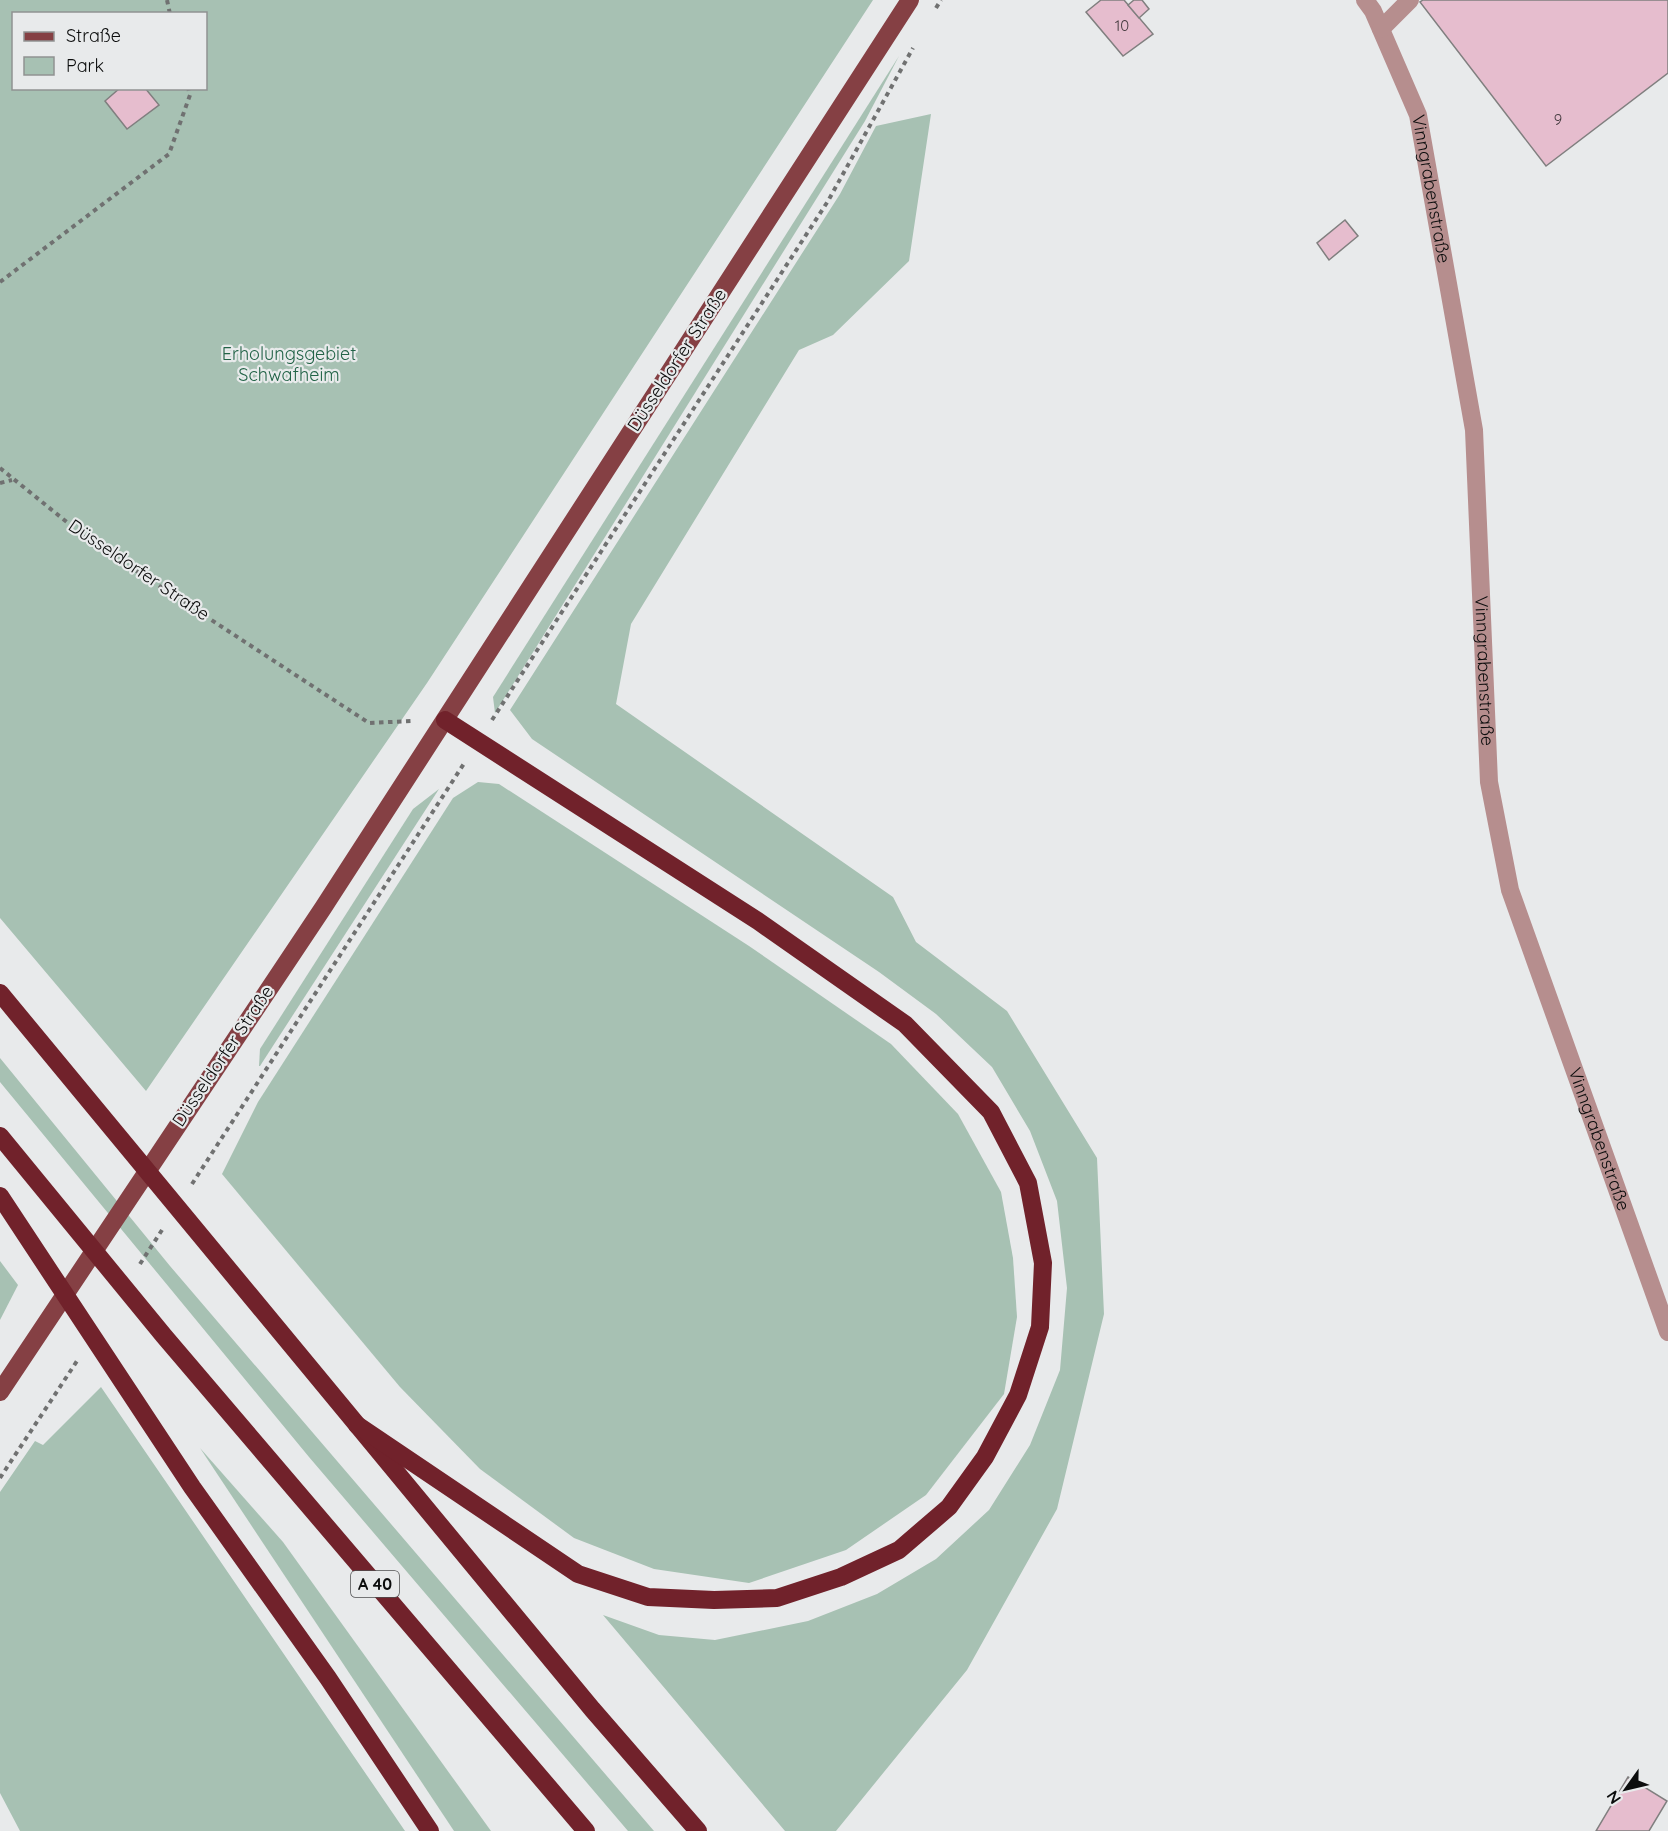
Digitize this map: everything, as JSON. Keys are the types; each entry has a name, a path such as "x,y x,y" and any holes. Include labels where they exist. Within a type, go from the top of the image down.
{"highway":[{"path":"357,1425 578,1574 648,1597 714,1600 777,1598 841,1577 899,1550 949,1507 985,1457 1018,1395 1040,1327 1043,1263 1028,1183 991,1112 905,1024 758,921 445,720"},
{"path":"0,993 592,1708 698,1831"},
{"name":"A 40","path":"0,1136 164,1336 586,1831"},
{"path":"0,1196 192,1487 328,1678 430,1831"}],"main road":[{"name":"Düsseldorfer Straße","path":"0,1392 323,908 910,0"}],"street":[{"name":"Vinngrabenstraße","path":"1365,0 1381,29 1418,115 1474,430 1489,782 1510,890 1668,1332"},
{"path":"1381,29 1410,0"}],"path":[{"path":"934,11 941,0"},
{"path":"187,1192 828,201 917,41"},
{"path":"0,282 169,154 189,95 188,90"},
{"name":"Düsseldorfer Straße","path":"0,468 89,540 369,723 445,720"},
{"path":"0,483 12,480"},
{"path":"136,1270 168,1221"},
{"path":"0,1478 80,1357"}],"green space":[{"name":"Erholungsgebiet Schwafheim","path":"0,0 873,0 427,683 146,1091 0,918"},
{"path":"899,56 865,121 495,713 493,697"},
{"path":"931,114 909,261 833,335 799,350 631,624 616,704 893,897 916,942 1007,1011 1097,1158 1104,1314 1057,1509 967,1670 836,1831 785,1831 603,1615 659,1635 715,1640 808,1621 877,1594 936,1559 989,1510 1030,1445 1060,1370 1067,1288 1057,1201 1030,1131 992,1067 936,1014 879,972 532,739 510,710 840,194 876,126"},
{"path":"478,782 499,784 749,946 891,1044 958,1114 1001,1192 1013,1258 1017,1317 1004,1394 926,1495 846,1550 749,1583 654,1569 574,1538 480,1469 400,1387 222,1174 258,1102 453,798"},
{"path":"439,789 259,1066 260,1049 413,809"},
{"path":"0,1058 170,1266 654,1831 628,1831 309,1457 0,1082"},
{"path":"0,1261 18,1285 0,1320"},
{"path":"101,1387 405,1831 20,1831 0,1793 0,1492 35,1441 43,1445"},
{"path":"200,1448 283,1542 491,1831 454,1831"}],"building":[{"path":"1101,0 1124,0 1153,34 1123,56 1086,12"},
{"path":"1134,0 1142,0 1149,9 1139,18 1128,5"},
{"path":"1423,0 1668,0 1668,73 1546,166 1420,2"},
{"path":"118,90 147,90 159,105 127,129 105,101"},
{"path":"1345,220 1358,236 1329,260 1317,243"},
{"path":"1628,1777 1667,1801 1649,1831 1596,1831"}]}
